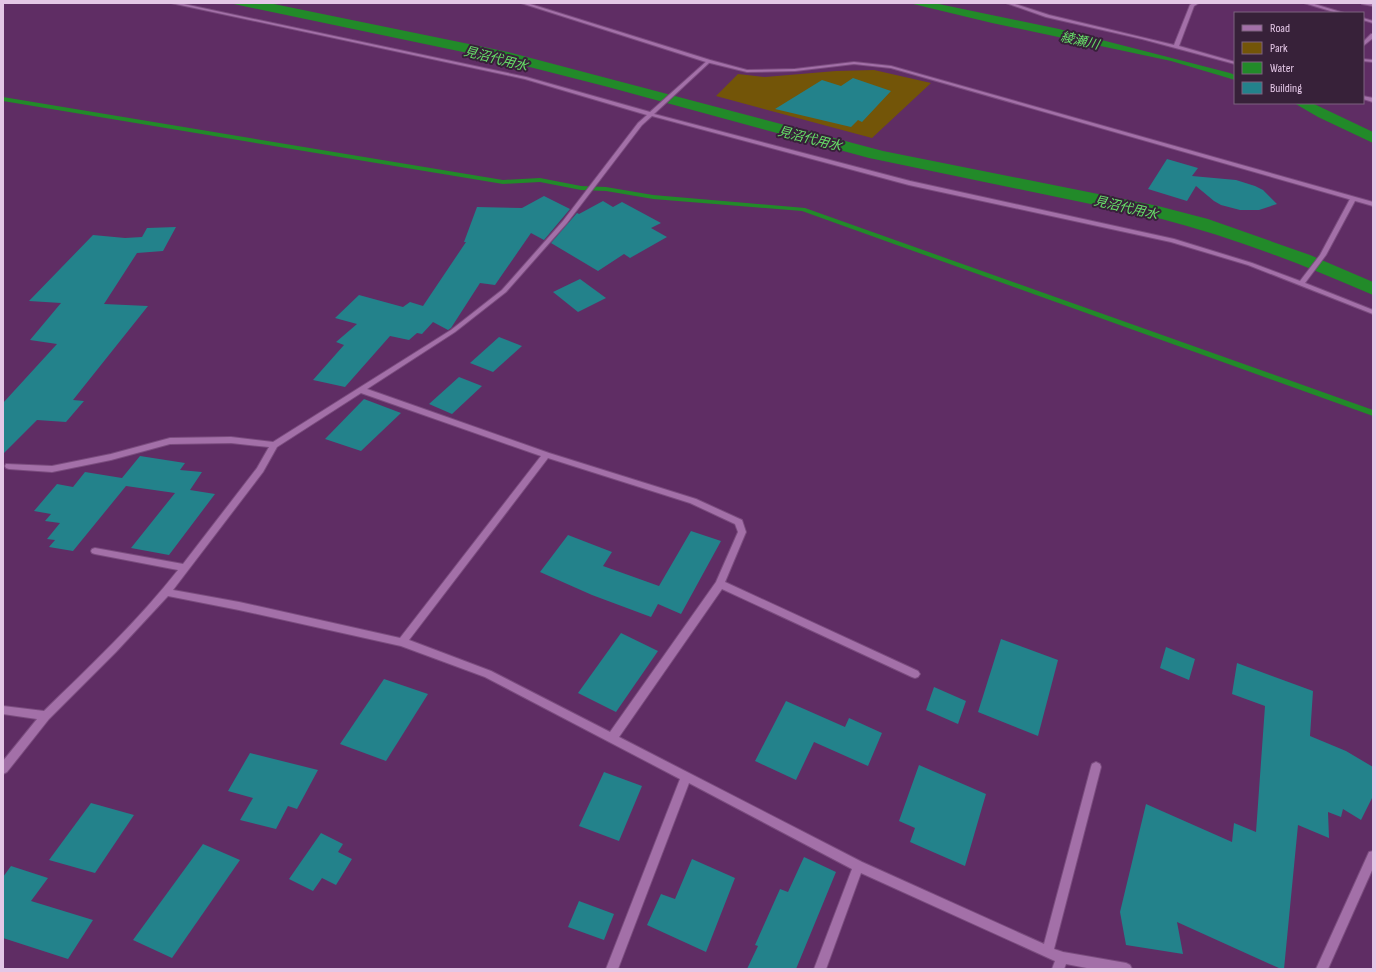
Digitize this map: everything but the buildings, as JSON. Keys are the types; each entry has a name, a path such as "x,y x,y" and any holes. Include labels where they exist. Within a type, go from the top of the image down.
{"street":[{"path":"173,3 526,78 650,114 909,183 1172,240 1213,251 1302,283 1373,312"},
{"path":"523,3 708,61 747,71 795,70 854,63 891,67 1373,204"},
{"path":"1008,3 1048,16 1234,63"},
{"path":"1176,47 1192,6 1197,3"},
{"path":"1306,3 1338,12"},
{"path":"1364,3 1373,5"},
{"path":"1364,44 1373,35"},
{"path":"3,769 46,716 113,650 166,592 260,470 274,445 453,332 504,291 565,222 640,124 708,61"},
{"path":"1302,283 1308,273 1321,258 1353,199"},
{"path":"361,390 546,455 693,501 740,522 742,532 720,584 612,738"},
{"path":"9,466 52,469 111,457 170,441 232,440 274,445"},
{"path":"402,642 546,455"},
{"path":"95,550 185,568"},
{"path":"720,584 828,632 915,674"},
{"path":"166,592 239,606 402,642 488,674 858,866 1048,951 1060,963 1126,969"},
{"path":"3,710 46,716"},
{"path":"1048,951 1096,767"},
{"path":"612,969 686,777"},
{"path":"1322,969 1373,856"},
{"path":"820,969 858,866"}],"green space":[{"path":"874,70 931,83 872,138 716,96 738,74 765,77 836,71"}],"water":[{"name":"見沼代用水","path":"229,3 269,3 508,52 883,151 1158,206 1208,219 1310,255 1373,282 1373,295 1267,252 1186,225 869,158 608,87 506,61"},
{"name":"綾瀬川","path":"909,3 934,3 1059,29 1230,73 1234,75 1234,80 1171,61 992,23"},
{"path":"1296,104 1314,104 1373,132 1373,143 1318,117"}],"waterway":[{"path":"3,99 503,182 540,180 581,188 606,189 653,197 803,209 1373,413"}]}
